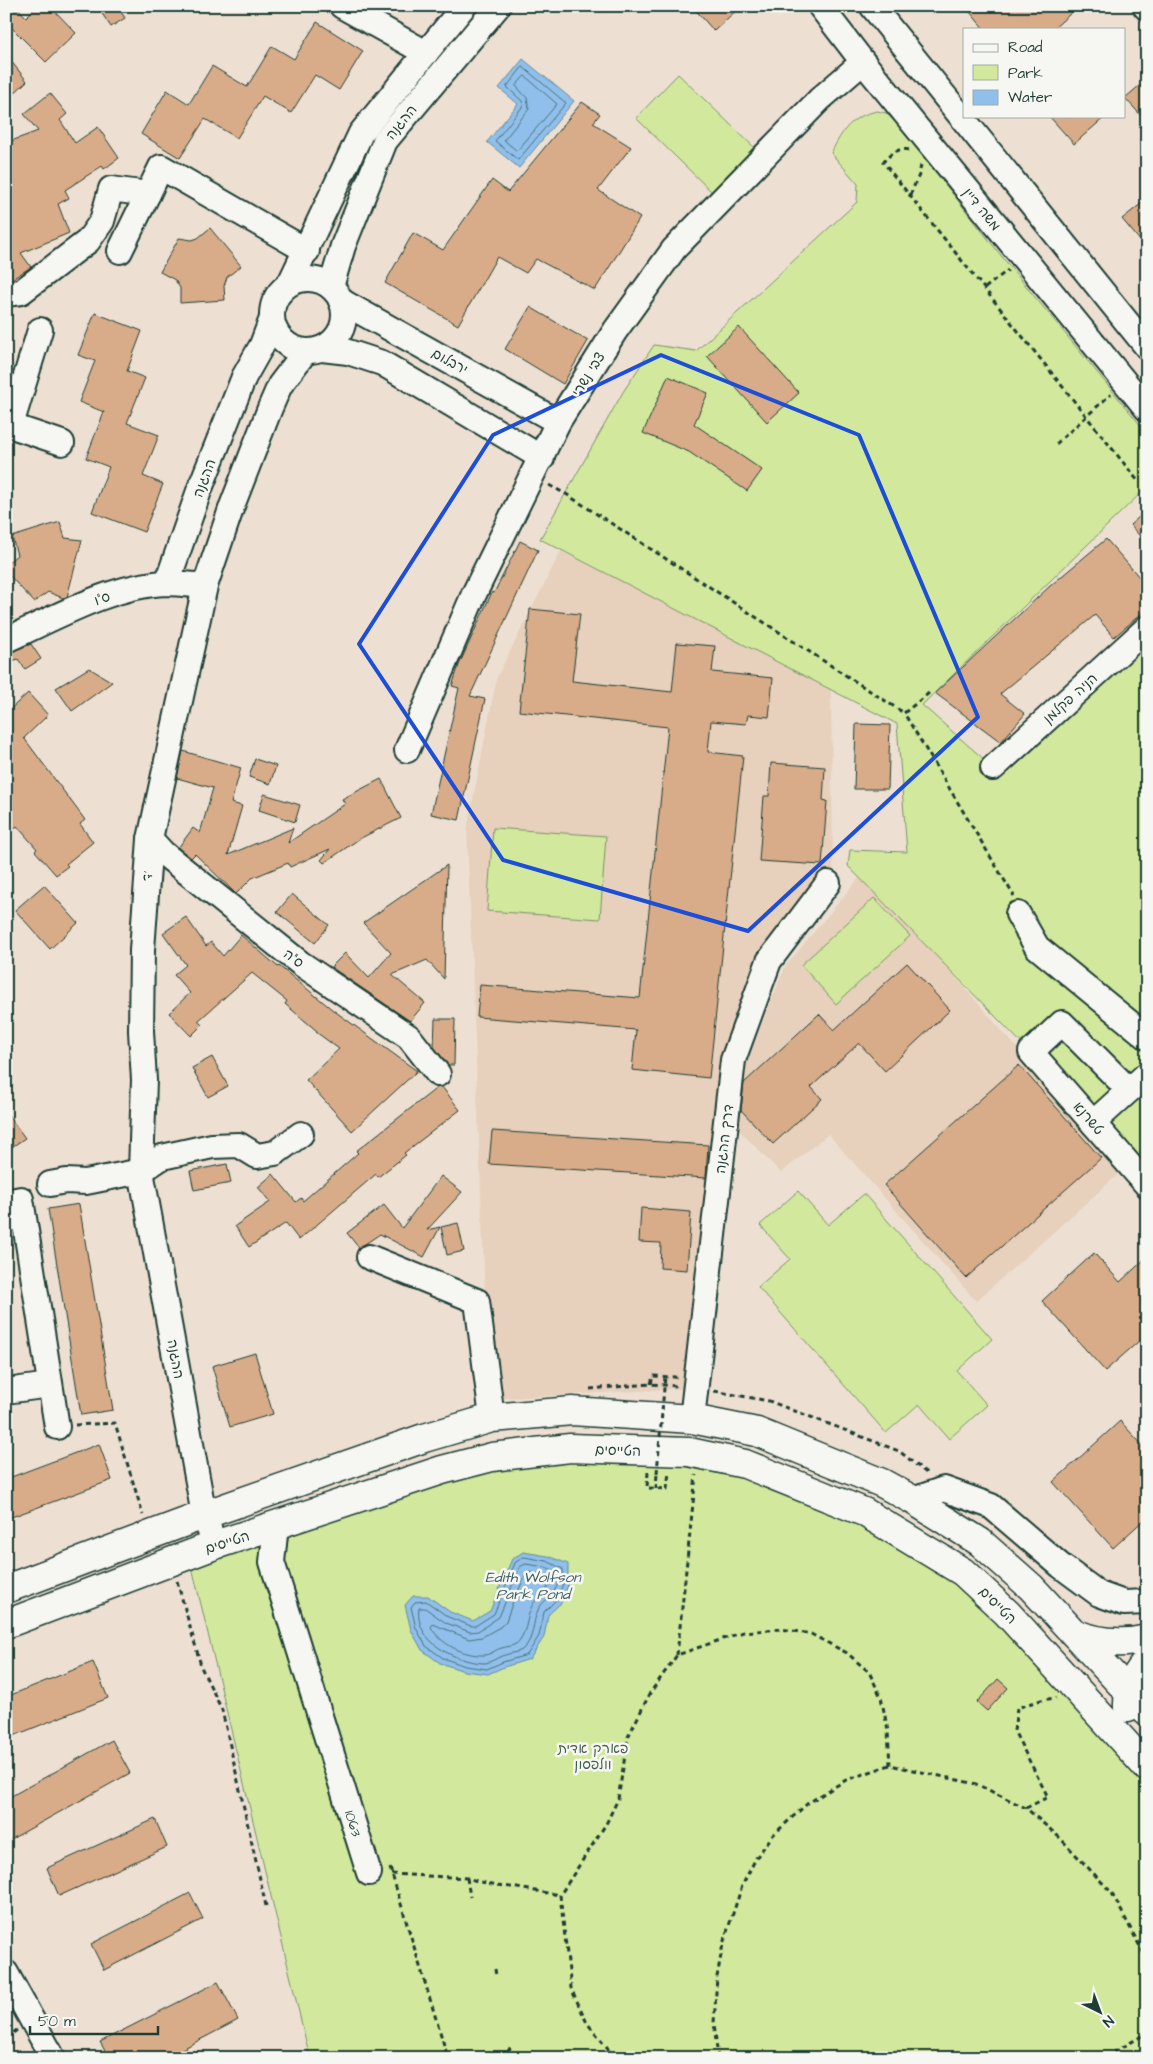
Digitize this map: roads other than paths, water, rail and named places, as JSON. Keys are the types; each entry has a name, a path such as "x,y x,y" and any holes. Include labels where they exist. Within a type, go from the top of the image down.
{"main road":[{"path":"6,1588 204,1515 424,1438 492,1418 572,1411 692,1419 757,1432 882,1483 914,1500 980,1542 1031,1587 1074,1633 1141,1699"},
{"name":"הטייסים","path":"6,1624 215,1545 442,1470 492,1457 570,1448 689,1452 744,1464 864,1512 963,1572 993,1599 1147,1767"},
{"path":"1024,1632 1082,1679 1100,1687 1141,1699"},
{"path":"1074,1633 1090,1640 1112,1643 1147,1639"},
{"path":"1147,1661 1142,1667 1141,1699 1129,1715 1147,1761"}],"street":[{"path":"342,6 426,53"},
{"name":"ההגנה","path":"290,283 307,251 361,133 464,6"},
{"name":"ההגנה","path":"336,294 343,246 385,141 498,6"},
{"name":"משה דיין","path":"820,6 863,62 1147,409"},
{"path":"872,6 1147,347"},
{"name":"צבי נשרי","path":"407,750 474,594 558,422 616,331 674,249 820,99 863,62"},
{"path":"120,251 160,167 307,251"},
{"path":"6,294 21,292 88,242 102,222 111,189 148,194"},
{"path":"204,586 232,506 280,385 314,350 332,342 341,328 344,312 336,294 322,282 312,279 290,283 275,299 272,310 272,321 275,331 281,341 289,347 314,350 348,352 382,363 537,467"},
{"name":"ירבלום","path":"336,294 558,422"},
{"name":"ההגנה","path":"167,583 199,491 237,394 244,377 262,346 272,321"},
{"path":"40,330 8,425 62,443"},
{"name":"ס\"ו","path":"6,640 93,601 150,585 167,583 204,586"},
{"name":"ד'","path":"142,1171 144,1080 141,1030 142,950 150,839 204,586"},
{"name":"הניה פקלמן","path":"994,768 1147,628"},
{"name":"ס\"ה","path":"150,839 164,853 300,964 408,1037 438,1074"},
{"name":"דרך ההגנה","path":"692,1419 733,1060 770,961 828,883"},
{"path":"1018,914 1037,947 1147,1037"},
{"name":"טשרנא","path":"1129,1090 1062,1023 1031,1052 1147,1185"},
{"path":"1093,1123 1147,1074"},
{"path":"50,1184 66,1181 86,1182 142,1171 162,1157 212,1146 239,1145 257,1156 275,1153 301,1134"},
{"name":"ההגנה","path":"142,1171 204,1515 215,1545"},
{"path":"6,1202 21,1199 57,1426"},
{"path":"369,1257 477,1301 492,1418"},
{"path":"6,1391 50,1385"},
{"path":"914,1500 944,1489 991,1506 1061,1566 1099,1594 1124,1603 1147,1602"},
{"name":"1063","path":"276,1526 272,1562 358,1838 383,1871"},
{"path":"243,1537 272,1562"},
{"path":"6,1973 53,2058"}],"water":[{"path":"523,59 574,101 519,168 487,142 518,104 499,88"},
{"name":"Edith Wolfson Park Pond","path":"523,1552 548,1556 568,1564 568,1585 562,1602 548,1615 544,1637 530,1659 488,1674 464,1671 440,1663 422,1650 411,1630 405,1605 413,1596 428,1596 450,1612 473,1621 490,1611 512,1559"}],"park label":[{"name":"פארק אדית וולפסון","path":"593,1756"}]}
